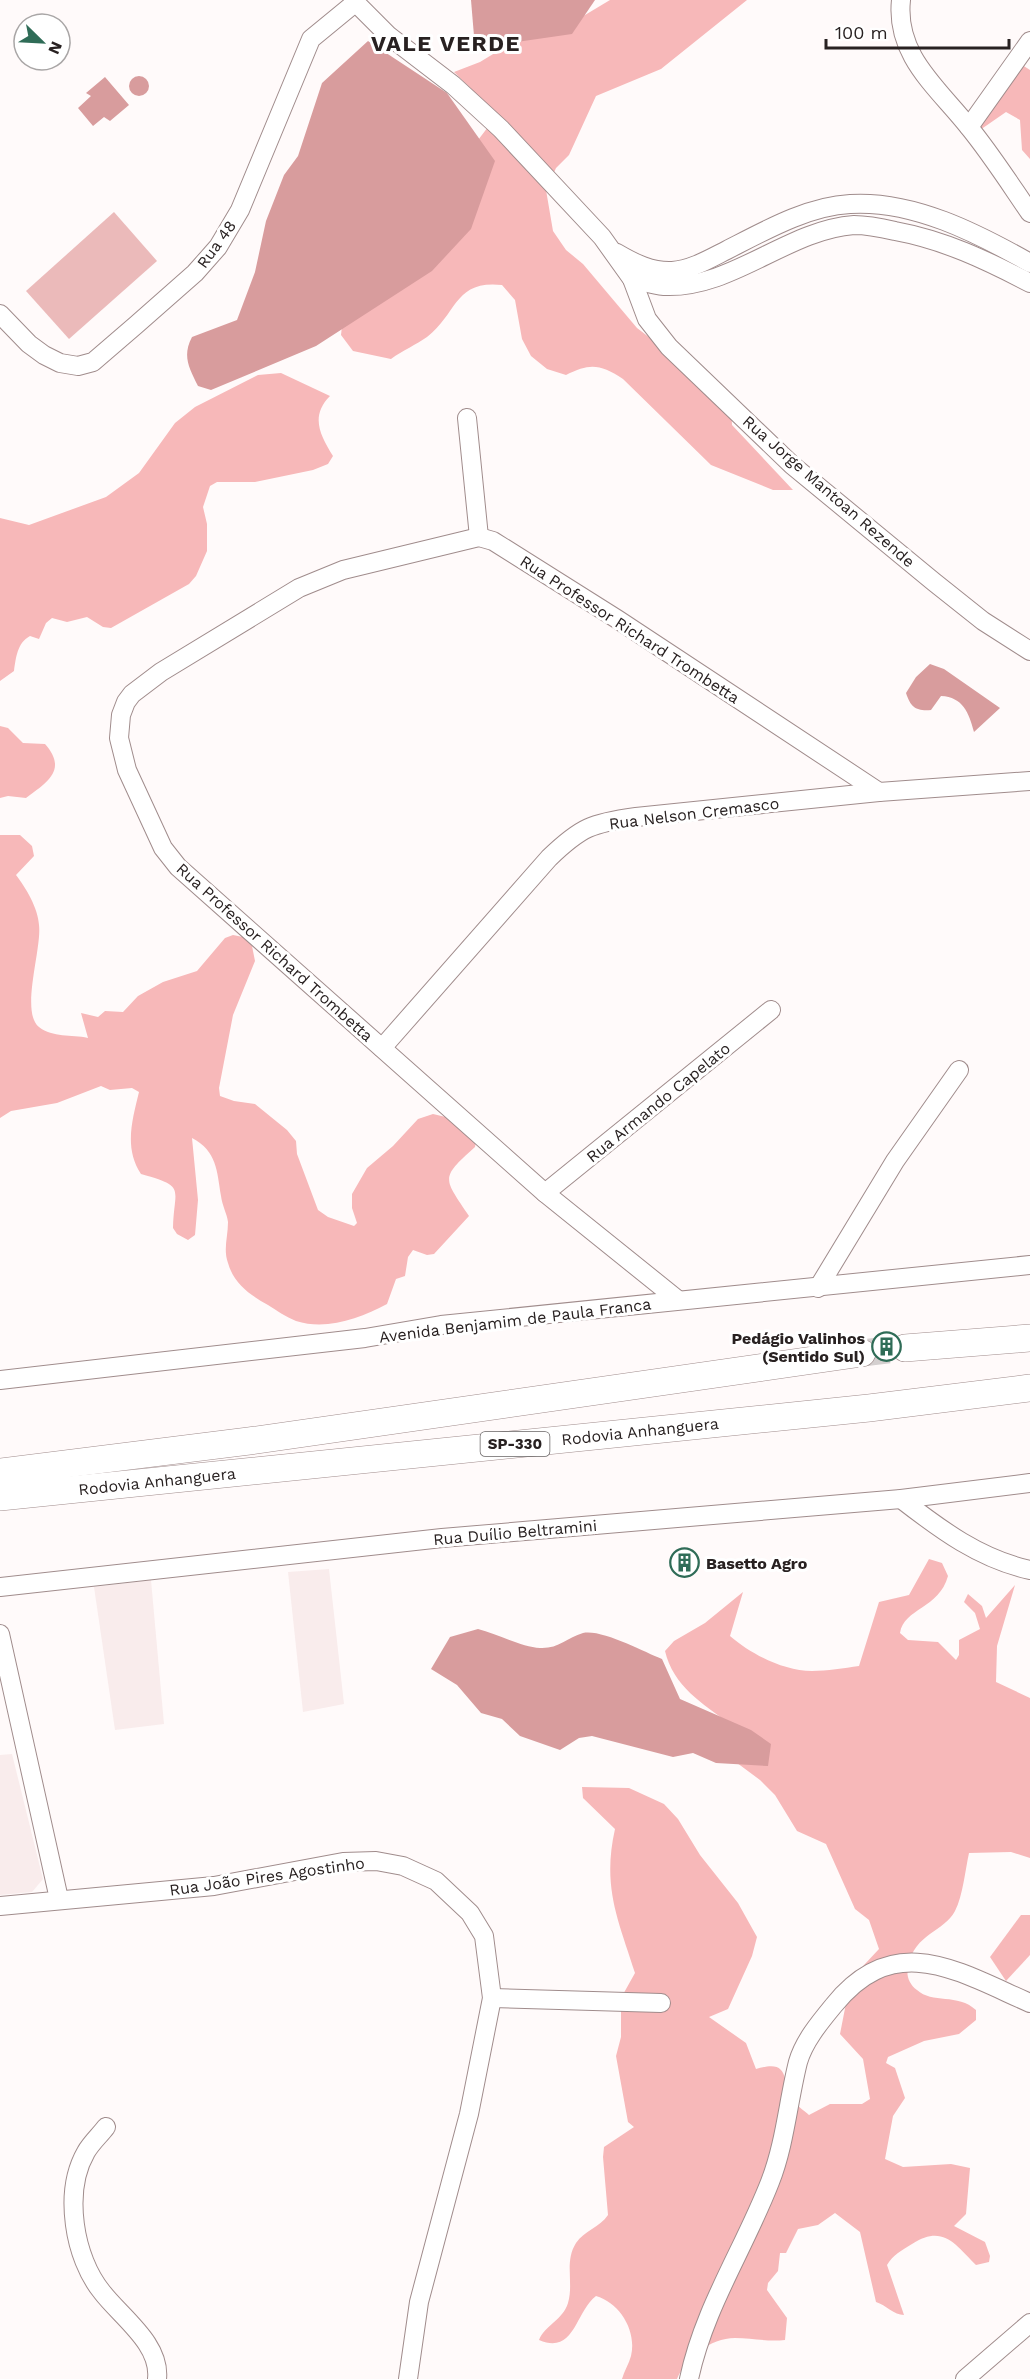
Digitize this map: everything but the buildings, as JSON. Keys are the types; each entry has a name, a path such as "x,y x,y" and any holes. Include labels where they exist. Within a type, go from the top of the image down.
{"highway":[{"path":"905,1348 1030,1338"},
{"name":"Rodovia Anhanguera","path":"0,1472 249,1441 862,1353"},
{"name":"Rodovia Anhanguera","path":"0,1497 869,1408 1030,1388"}],"street":[{"path":"901,0 901,24 907,47 918,68 969,127 1030,213"},
{"path":"354,1 389,36 453,85 501,129 610,248 642,266 675,271 703,262 756,235 823,208 850,204 907,211 941,220 991,241 1030,263"},
{"name":"Rua 48","path":"0,314 29,344 60,363 78,366 93,362 195,273 218,247 240,210 311,39 354,1"},
{"path":"969,127 1030,42"},
{"path":"632,279 662,286 681,285 732,270 824,231 855,225 923,236 959,248 1030,283"},
{"name":"Rua Jorge Mantoan Rezende","path":"610,248 632,279 647,319 669,347 792,465 983,621 1030,651"},
{"path":"467,418 479,537"},
{"name":"Rua Professor Richard Trombetta","path":"678,1300 545,1193 202,891 163,848 127,770 119,738 121,715 126,702 132,694 154,677 300,588 343,570 479,537 493,541 617,619 879,792"},
{"name":"Rua Nelson Cremasco","path":"382,1048 549,858 576,833 616,820 879,792 1030,782"},
{"name":"Rua Armando Capelato","path":"545,1193 771,1010"},
{"path":"818,1288 895,1161 960,1070"},
{"name":"Avenida Benjamim de Paula Franca","path":"0,1380 365,1338 441,1325 1030,1265"},
{"name":"Rua Duílio Beltramini","path":"0,1587 442,1538 901,1499 1030,1483"},
{"path":"901,1499 948,1535 977,1552 1030,1570"},
{"path":"0,1634 59,1899"},
{"name":"Rua João Pires Agostinho","path":"0,1906 214,1886 343,1862 376,1861 403,1866 436,1881 470,1913 484,1936 492,1998 469,2114 419,2302 408,2379"},
{"path":"689,2379 695,2351 714,2298 754,2220 771,2179 784,2136 799,2060 815,2029 849,1987 897,1963 925,1961 946,1966 1030,2002"},
{"path":"492,1998 662,2003"},
{"path":"106,2127 86,2152 77,2175 75,2226 86,2270 101,2292 153,2353 157,2379"},
{"path":"965,2379 1030,2324"}],"shaded area":[{"path":"471,0 595,0 572,34 475,48"},
{"path":"610,0 747,0 661,69 596,96 569,155 556,168 546,190 553,231 566,250 583,264 637,328 731,400 732,425 793,490 773,490 711,465 623,379 608,370 589,367 566,375 547,369 531,356 522,339 515,300 502,285 486,285 465,293 427,337 391,359 353,351 341,335 343,317 488,127 481,102 454,72 480,62 521,37 570,24"},
{"path":"368,41 447,93 495,161 471,229 432,271 316,346 211,390 198,386 187,356 192,337 237,320 255,272 266,221 284,175 298,156 322,83"},
{"path":"1016,61 1030,70 1030,159 1022,150 1020,120 1006,112 980,130 981,102"},
{"path":"139,76 146,79 149,86 146,93 139,96 132,93 129,86 132,79"},
{"path":"105,77 129,105 110,121 104,117 93,126 78,108 91,96 86,93"},
{"path":"114,212 157,261 69,339 26,291"},
{"path":"281,373 330,396 320,411 319,418 321,433 333,456 328,464 313,470 255,482 217,482 210,486 203,507 207,524 207,551 196,576 189,584 111,628 103,627 87,617 67,622 52,618 46,623 39,639 30,636 22,643 14,671 0,681 0,518 29,525 106,497 139,473 175,423 195,407 258,375"},
{"path":"930,664 944,669 1000,708 974,732 964,707 955,699 941,696 931,710 915,708 906,693 916,677"},
{"path":"0,726 8,728 23,743 45,744 55,761 52,775 26,798 8,796 0,798"},
{"path":"0,835 20,835 32,846 34,856 16,875 31,899 39,925 31,1008 39,1027 50,1033 88,1038 81,1013 98,1017 105,1011 123,1012 138,996 163,982 197,971 225,938 233,935 243,937 252,946 255,961 233,1015 219,1088 220,1096 255,1104 287,1130 296,1141 297,1154 318,1210 328,1217 354,1226 357,1223 352,1208 352,1194 367,1168 393,1146 418,1119 433,1114 454,1119 476,1141 475,1147 455,1166 449,1179 454,1194 469,1216 434,1254 427,1255 413,1250 408,1257 405,1276 396,1279 387,1304 343,1322 320,1325 289,1318 249,1293 234,1277 227,1258 228,1222 214,1163 207,1149 192,1138 198,1200 195,1235 188,1240 177,1234 173,1228 175,1190 166,1182 141,1174 136,1164 131,1134 139,1092 132,1088 110,1090 101,1086 57,1103 11,1111 0,1118"},
{"path":"929,1559 942,1563 948,1576 944,1587 930,1602 908,1618 900,1633 908,1640 938,1642 956,1660 959,1655 959,1640 980,1629 975,1613 964,1602 968,1594 982,1606 986,1618 1015,1585 997,1646 996,1682 1030,1698 1030,1858 1011,1852 969,1853 962,1890 955,1911 944,1924 917,1946 912,1955 907,1973 914,1988 930,1997 969,2005 976,2010 976,2020 959,2034 924,2041 888,2057 886,2063 895,2068 905,2098 893,2116 885,2159 903,2167 951,2164 970,2168 966,2214 954,2226 985,2242 990,2256 989,2262 976,2265 955,2244 940,2236 923,2238 912,2244 887,2265 904,2315 900,2315 876,2302 860,2232 835,2213 818,2225 798,2229 786,2253 780,2253 778,2271 768,2283 767,2290 787,2318 785,2340 735,2338 717,2341 693,2357 677,2379 622,2379 631,2356 631,2337 625,2319 605,2300 596,2296 589,2303 573,2330 560,2342 551,2343 539,2340 545,2330 566,2309 570,2295 572,2250 583,2235 601,2223 608,2215 604,2147 634,2127 628,2122 616,2056 621,2037 621,1998 635,1973 618,1919 611,1886 611,1850 615,1829 583,1798 582,1787 629,1788 664,1804 678,1819 700,1855 738,1903 757,1937 752,1956 728,2009 709,2017 746,2043 756,2069 767,2066 780,2069 795,2102 809,2115 830,2104 862,2104 870,2099 863,2059 840,2034 849,1988 864,1965 879,1949 869,1920 855,1909 826,1844 797,1831 775,1795 760,1780 729,1757 730,1724 690,1693 675,1674 665,1651 674,1641 705,1623 743,1592 730,1636 748,1649 779,1665 801,1670 859,1666 879,1602 909,1595"},
{"path":"329,1569 344,1704 303,1712 288,1572"},
{"path":"151,1580 164,1724 115,1730 94,1587"},
{"path":"478,1629 540,1648 552,1647 583,1633 601,1634 662,1659 680,1699 751,1730 771,1744 768,1766 716,1763 693,1753 673,1757 592,1736 579,1738 560,1750 520,1736 502,1719 481,1713 457,1685 431,1669 450,1637"},
{"path":"12,1754 43,1879 32,1892 0,1895 0,1755"},
{"path":"1021,1915 1030,1915 1030,1955 1006,1981 990,1957"}],"tunnel":[{"path":"862,1353 905,1348"}],"place":[{"name":"Pedágio Valinhos (Sentido Sul)","path":"886,1347"},
{"name":"Basetto Agro","path":"685,1563"}],"district":[{"name":"VALE VERDE","path":"446,43"}]}
